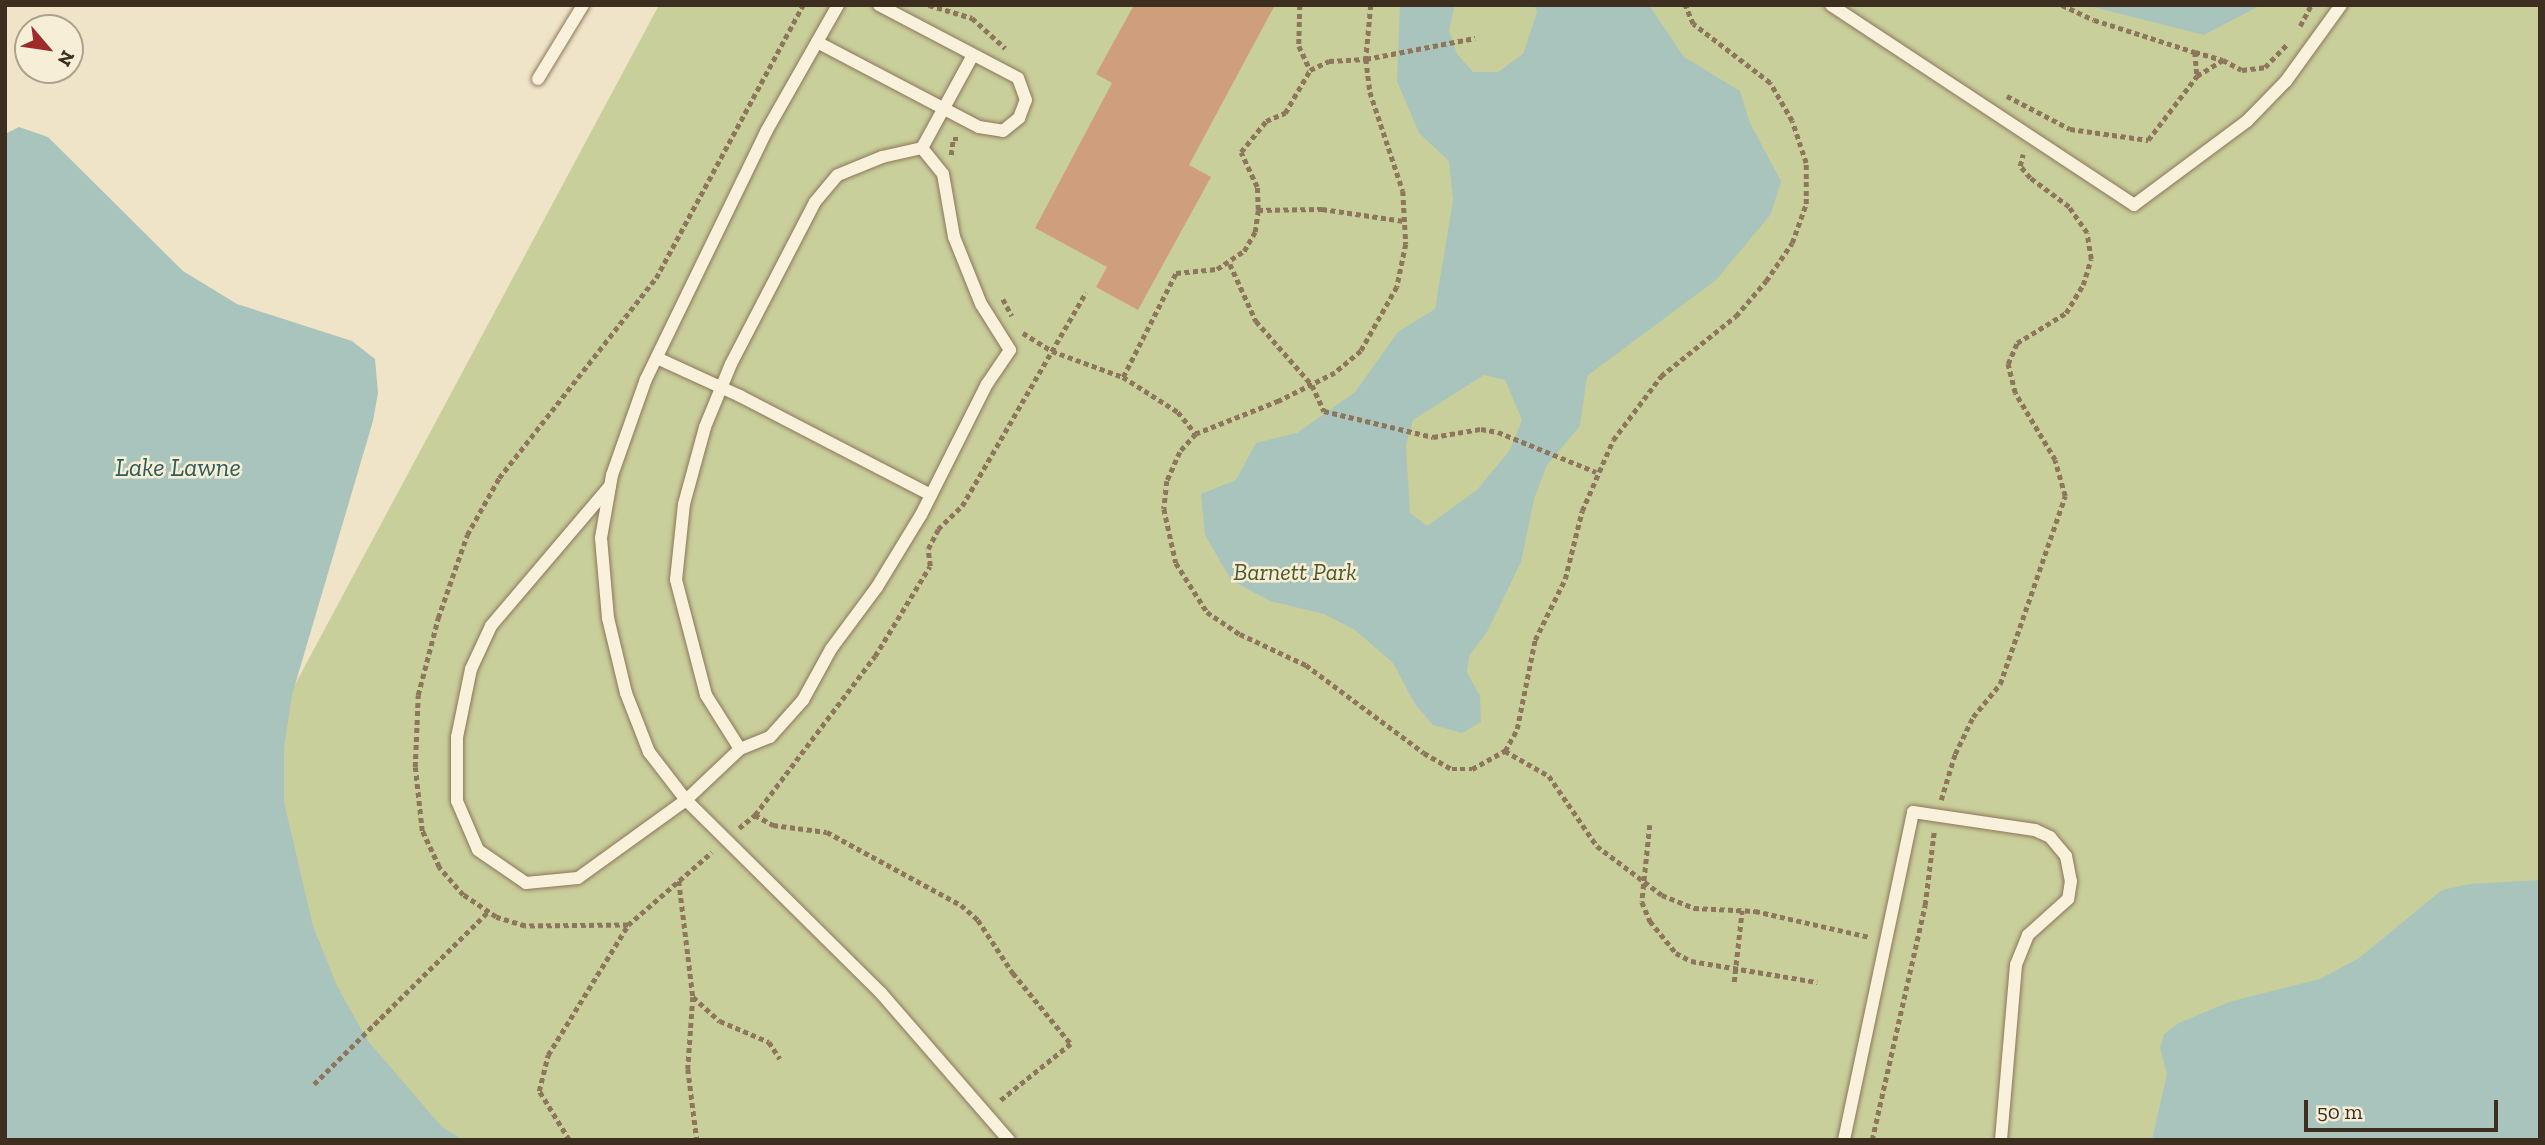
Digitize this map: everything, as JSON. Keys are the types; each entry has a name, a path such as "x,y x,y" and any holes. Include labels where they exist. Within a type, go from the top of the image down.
{"lane":[{"path":"538,79 583,5"},
{"path":"838,5 766,132 657,358 610,486 601,538 608,618 626,693 649,752 685,800 881,993 1009,1140"},
{"path":"817,42 979,127 1003,131 1019,118 1026,100 1018,78 879,5"},
{"path":"1831,5 2134,205 2247,121 2286,81 2341,5"},
{"path":"740,749 706,695 676,580 684,504 705,427 721,387 815,202 838,175 881,157 922,148 974,55"},
{"path":"610,486 486,637 471,669 457,737 457,801 478,850 526,883 578,878 685,800 740,749 770,737 803,700 931,495 987,384 1010,350 981,304 954,237 943,174 922,148"},
{"path":"657,358 721,387 931,495"},
{"path":"1844,1140 1913,812 2035,830 2050,837 2066,856 2071,881 2068,899 2028,935 2016,965 2001,1140"}],"path":[{"path":"929,5 972,18 1014,58"},
{"path":"1300,5 1299,46 1310,70"},
{"path":"1371,5 1366,59 1379,127 1403,191 1406,244 1397,287 1381,321 1360,351 1312,385 1196,434 1180,452 1167,481 1164,509 1176,563 1207,612 1240,634 1306,665 1424,753 1452,769 1472,769 1505,751 1517,729 1535,640 1565,579 1596,472 1613,440 1661,376 1736,316 1766,281 1792,243 1805,204 1806,163 1792,121 1770,83 1693,24 1685,5"},
{"path":"2062,5 2094,20 2223,60 2242,70 2265,67 2293,37 2311,5"},
{"path":"1124,377 1176,273 1230,264 1244,251 1255,232 1258,210 1257,187 1241,152 1266,121 1284,113 1310,70 1329,61 1366,59 1475,38"},
{"path":"2195,52 2197,75"},
{"path":"1998,90 2070,129 2148,140 2197,75 2223,60"},
{"path":"1872,1140 1913,947 1937,817 1955,754 1973,718 2000,684 2065,496 2056,460 2015,393 2008,364 2017,343 2066,313 2083,285 2091,259 2087,233 2069,207 2020,166 2044,117"},
{"path":"953,161 953,139 966,139"},
{"path":"1258,210 1322,209 1404,221"},
{"path":"1230,264 1256,321 1312,385 1324,411 1433,437 1481,429 1498,432 1596,472"},
{"path":"998,293 1010,308 1015,328 1052,351 1124,377 1178,412 1196,434"},
{"path":"1505,751 1549,776 1597,846 1643,884 1694,908 1742,910 1913,947"},
{"path":"755,815 773,825 827,832 961,905 978,920 1013,973 1071,1044 986,1113"},
{"path":"1650,825 1642,902 1650,921 1676,953 1691,961 1734,970 1817,982"},
{"path":"678,881 693,997 688,1069 697,1140"},
{"path":"1734,982 1742,910"},
{"path":"314,1084 488,912"},
{"path":"693,997 720,1021 769,1042 780,1059"}],"green space":[{"name":"Barnett Park","path":"659,5 2540,5 2540,1140 51,1140"}],"water":[{"path":"1400,5 1455,5 1449,30 1457,54 1473,72 1498,72 1523,54 1537,12 1534,5 1649,5 1684,57 1740,91 1750,123 1781,181 1771,214 1716,280 1587,376 1580,426 1547,465 1534,499 1521,562 1487,632 1469,656 1467,672 1480,696 1481,722 1462,733 1433,725 1415,704 1393,663 1355,630 1324,614 1270,601 1231,580 1205,535 1201,494 1236,480 1256,443 1297,433 1355,392 1398,332 1435,309 1453,200 1449,161 1419,133 1397,81","holes":["1484,375 1505,380 1522,420 1510,450 1477,490 1427,526 1410,513 1406,445 1413,420"]},
{"path":"2086,5 2261,5 2204,35"},
{"name":"Lake Lawne","path":"19,127 48,137 183,271 237,304 352,341 375,359 378,393 373,421 292,695 284,748 284,802 313,926 338,988 368,1041 442,1127 464,1140 5,1140 5,134"},
{"path":"2540,880 2540,1140 2152,1140 2167,1074 2160,1048 2164,1034 2179,1023 2229,1002 2320,979 2359,958 2442,890 2470,884"}],"building":[{"path":"1134,5 1275,5 1189,165 1211,177 1138,310 1096,287 1107,267 1035,228 1112,83 1096,74"}]}
